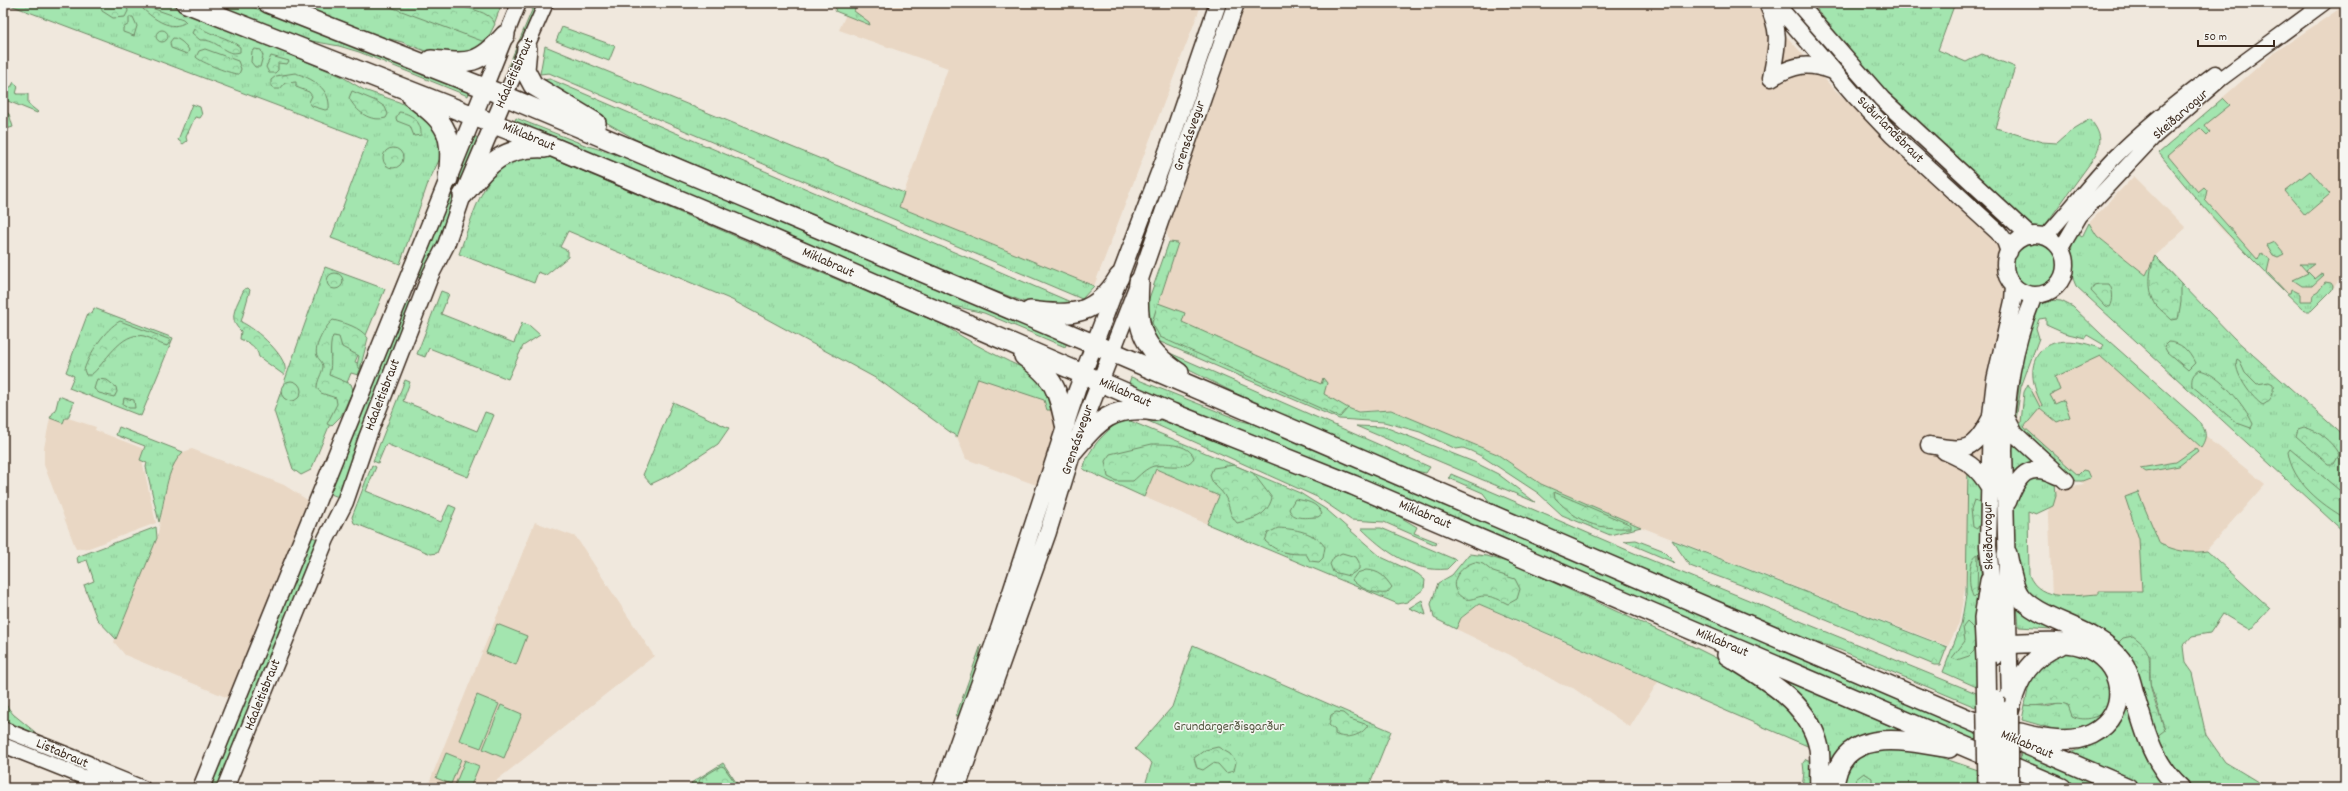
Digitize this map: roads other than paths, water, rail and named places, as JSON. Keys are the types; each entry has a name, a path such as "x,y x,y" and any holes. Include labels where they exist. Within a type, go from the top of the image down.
{"highway":[{"name":"Miklabraut","path":"186,3 494,122 1172,413 1353,485 2062,788"},
{"name":"Miklabraut","path":"268,3 408,57 627,147 1112,352 2128,788"},
{"path":"408,57 462,63 474,60 491,51 505,35"},
{"path":"527,48 525,70 533,85 604,128 627,147"},
{"path":"394,83 433,114 444,128 450,143 448,179"},
{"path":"463,195 490,165 509,151 522,148 555,148"},
{"path":"1008,308 1052,314 1079,311 1094,305 1108,294 1119,277"},
{"path":"1139,282 1137,309 1145,340 1154,354 1213,396"},
{"path":"999,338 1048,376 1058,395 1065,424"},
{"path":"1073,451 1095,426 1113,412 1142,409 1172,413"},
{"path":"2007,554 2015,586 2024,601 2036,609 2096,638 2121,660 2128,674 2153,753 2160,766 2180,788"},
{"path":"1990,581 1984,618 2003,666 2010,708"},
{"path":"1684,627 1784,692 1798,707 1813,730 1819,749 1820,788"},
{"path":"2001,638 2078,633 2096,638"},
{"path":"1970,720 2026,735 2054,739 2082,737 2092,734 2110,721 2116,710 2119,689 2112,668 2097,653 2082,646 2001,638"},
{"path":"2003,666 2037,657 2047,650 2063,644"},
{"path":"1988,788 2003,666"},
{"path":"1834,788 1839,765 1849,751 1860,745 1879,741 1933,745 1983,755"}],"main road":[{"name":"Grensásvegur","path":"957,788 1048,532 1073,451 1091,378 1094,345 1168,149 1218,3"},
{"name":"Grensásvegur","path":"942,788 999,629 1065,424 1091,378 1112,352 1139,282 1236,3"},
{"path":"1767,3 1778,34 1771,78 1796,65 1819,66 1833,71"},
{"name":"Suðurlandsbraut","path":"1775,3 1833,71 1892,134 1998,232 2005,241 2008,252 2006,271 2014,286"},
{"name":"Suðurlandsbraut","path":"1798,3 1882,99 2038,237 2060,250"},
{"name":"Háaleitisbraut","path":"201,788 376,358 412,262 425,238 485,88"},
{"name":"Háaleitisbraut","path":"225,788 323,548 345,502 367,438 430,276 446,245 463,195 505,96"},
{"path":"2008,252 2018,241 2038,237"},
{"path":"2014,286 2020,291 2034,295 2050,290 2061,280 2064,262 2060,250"},
{"name":"Skeiðarvogur","path":"2001,638 2007,554 2006,505 1995,380 2013,301 2014,286"},
{"name":"Skeiðarvogur","path":"1999,788 2003,666 2001,638 1990,581 1989,487 1998,415 2021,329 2034,295"},
{"path":"1989,487 1978,470 1970,463 1929,445 1960,449 1966,447 1980,437 1998,415 2014,434 2066,481 2041,470 2028,471 2022,474 2017,481 2006,505"},
{"path":"2010,708 2010,788"}],"street":[{"name":"Háaleitisbraut","path":"485,88 519,3"},
{"name":"Háaleitisbraut","path":"505,96 546,3"},
{"name":"Skeiðarvogur","path":"2038,237 2150,124 2211,75 2310,3"},
{"name":"Skeiðarvogur","path":"2060,250 2080,216 2150,142 2222,78 2324,3"},
{"name":"Listabraut","path":"3,729 88,763 94,768 143,788"},
{"name":"Listabraut","path":"3,744 111,788"}],"park label":[{"name":"Grundargerðisgarður","path":"1229,727"}]}
